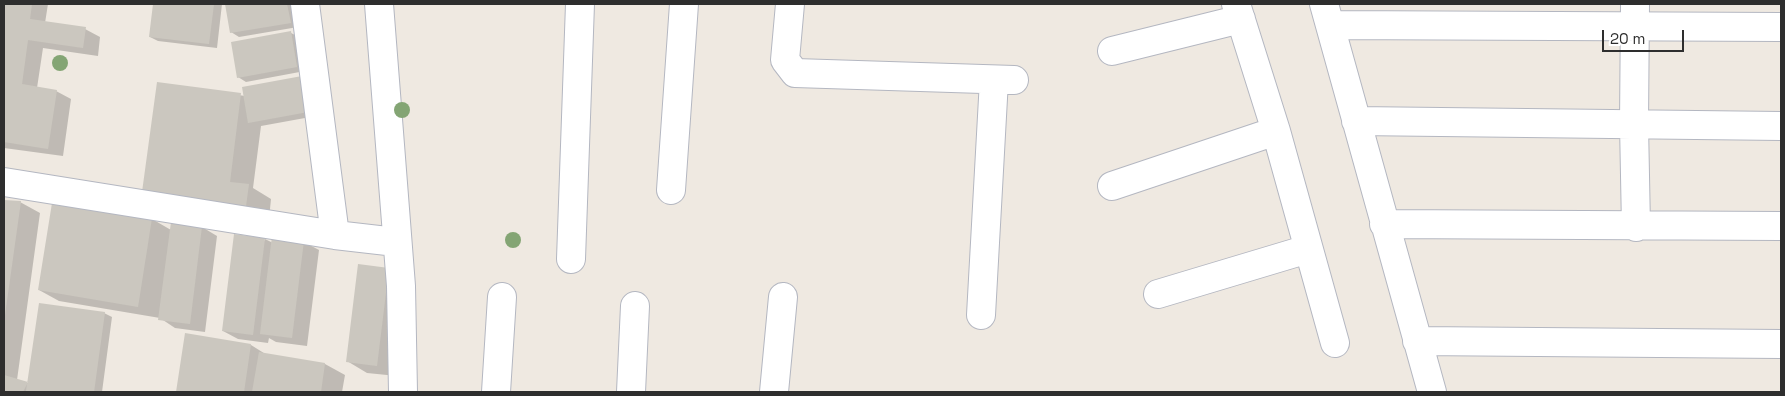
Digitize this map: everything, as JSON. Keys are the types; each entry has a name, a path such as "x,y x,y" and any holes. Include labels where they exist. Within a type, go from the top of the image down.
{"street":[{"path":"305,4 335,235"},
{"path":"379,4 396,242 401,286 404,392"},
{"path":"571,260 580,4"},
{"path":"671,190 684,4"},
{"path":"790,4 785,60 795,73 1004,80 981,315"},
{"path":"1112,51 1239,11 1276,131 1335,343"},
{"path":"1432,392 1327,15 1635,15 1781,27"},
{"path":"1635,15 1634,124 1636,227"},
{"path":"1356,121 1781,126"},
{"path":"1112,186 1276,131"},
{"path":"4,182 335,235 396,242"},
{"path":"1384,224 1636,227 1781,226"},
{"path":"1158,294 1308,249"},
{"path":"774,392 783,297"},
{"path":"496,392 502,298"},
{"path":"631,392 635,306"},
{"path":"1417,341 1781,344"}],"building":[{"path":"4,4 32,4 30,19 86,27 83,48 28,40 22,84 57,90 48,149 4,142"},
{"path":"153,4 214,4 209,44 149,37"},
{"path":"225,4 287,4 291,23 230,33"},
{"path":"291,31 297,67 237,78 231,42"},
{"path":"302,76 308,112 248,123 242,87"},
{"path":"157,82 241,93 230,182 249,184 246,206 142,192"},
{"path":"4,200 21,201 5,315 4,315"},
{"path":"52,203 152,218 138,307 38,290"},
{"path":"171,222 202,226 190,324 158,320"},
{"path":"234,234 265,238 253,335 222,331"},
{"path":"272,236 304,240 292,338 260,334"},
{"path":"358,264 389,268 377,366 346,362"},
{"path":"39,303 105,312 94,392 26,391"},
{"path":"185,333 251,344 244,392 176,392"},
{"path":"259,352 325,363 321,392 252,392"},
{"path":"4,375 28,382 23,392 4,392"}]}
